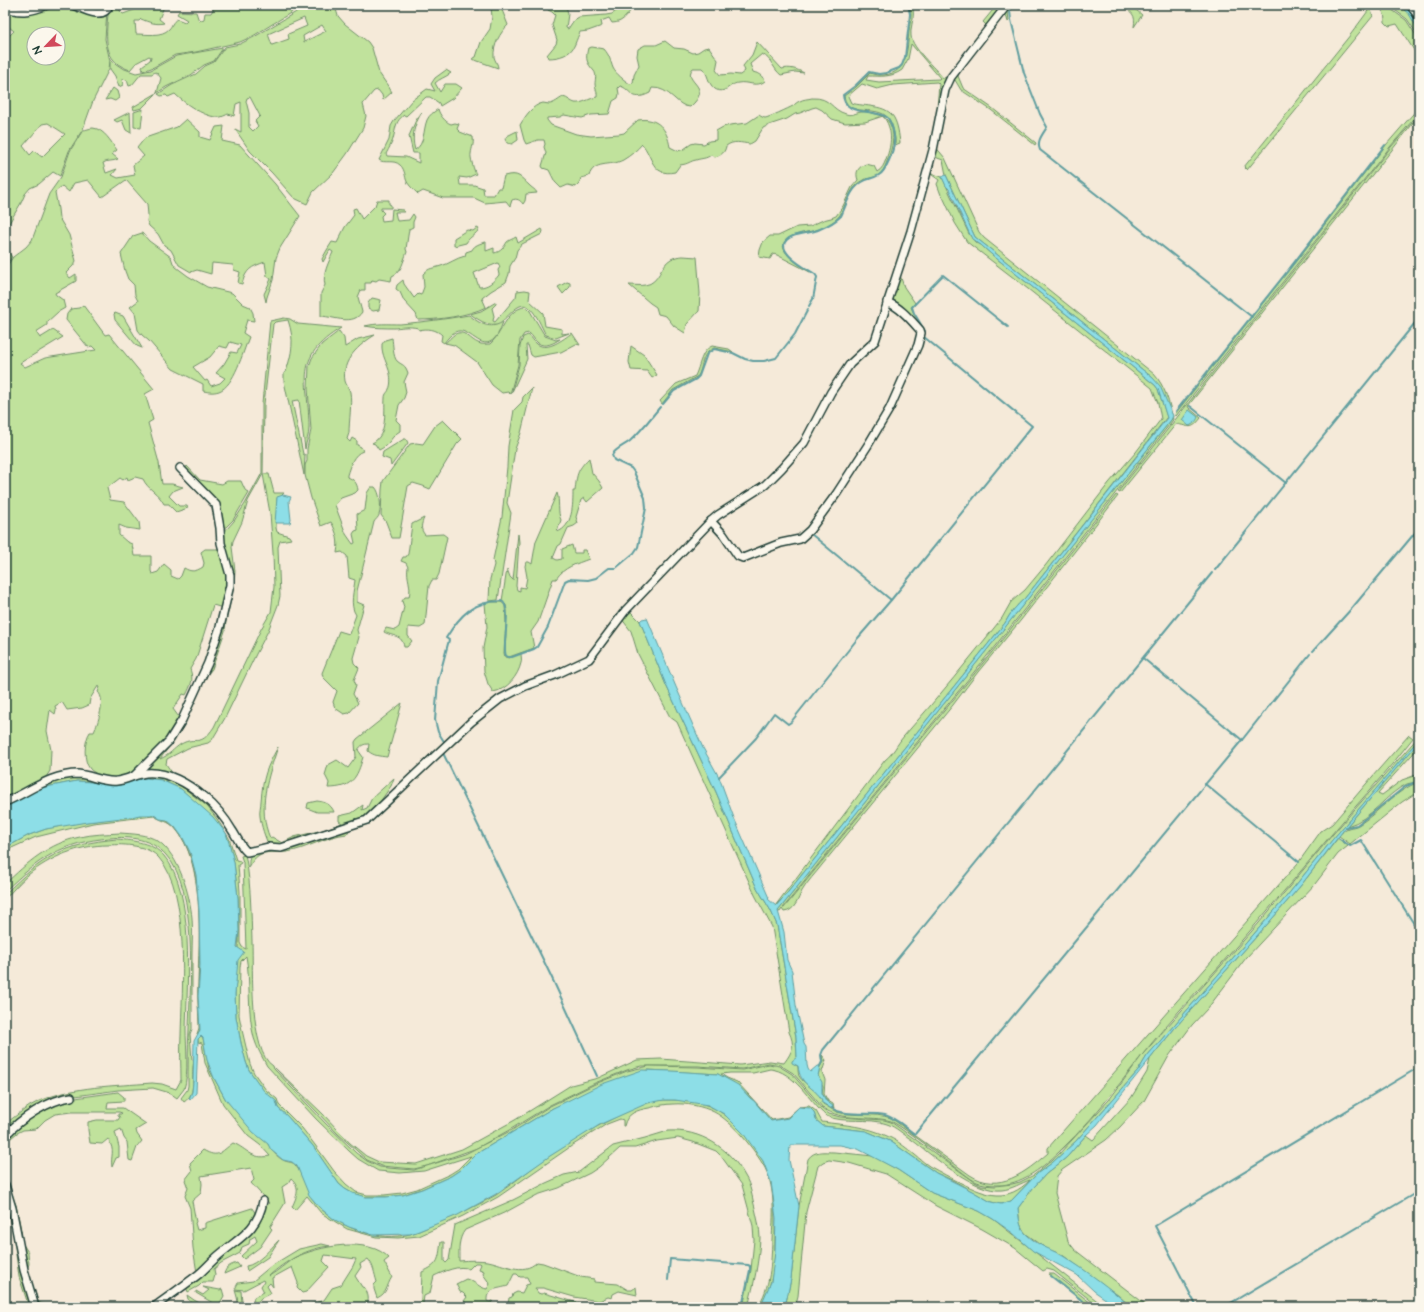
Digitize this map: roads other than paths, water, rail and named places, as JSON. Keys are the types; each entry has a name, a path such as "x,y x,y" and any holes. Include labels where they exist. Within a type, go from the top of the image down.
{"street":[{"path":"5,7 16,11 26,11 34,10 47,5"},
{"path":"73,5 98,13 108,8 109,5"},
{"path":"5,802 44,781 69,775 83,775 108,781 118,781 135,775 147,773 160,774 187,784 204,797 227,821 240,844 247,852 269,846 281,848 367,820 471,722 500,699 525,686 589,659 625,611 711,521 765,485 804,443 831,392 850,364 875,341 911,230 933,150 945,90 951,77 1007,5"},
{"path":"1410,5 1419,17"},
{"path":"711,521 723,534 738,556 743,558 781,543 800,539 810,530 841,487 890,408 918,345 921,333 920,330 901,310 893,304 887,302"},
{"path":"135,775 169,741 182,720 208,663 220,627 230,585 230,575 221,543 220,524 216,505 180,468"},
{"path":"5,1136 15,1126 41,1108 55,1101 71,1097"},
{"path":"5,1185 12,1208 24,1270 35,1307"},
{"path":"154,1307 200,1274 219,1255 242,1237 258,1218 263,1201"}],"water":[{"path":"1398,5 1404,5 1412,14 1418,24 1419,31 1409,14"},
{"path":"946,175 975,237 1153,378 1160,386 1173,416 778,911 784,932 787,960 792,971 796,1005 804,1044 806,1047 808,1069 810,1072 817,1066 820,1066 818,1076 822,1082 822,1093 826,1101 833,1106 832,1109 821,1102 822,1100 819,1095 801,1078 798,1066 792,1063 792,1061 797,1057 796,1037 777,925 771,911 756,886 716,792 666,685 640,621 647,618 703,748 719,777 734,818 769,898 768,899 776,906 1005,623 1014,609 1025,598 1167,418 1158,389 1155,385 972,239 942,177"},
{"path":"1189,410 1198,417 1195,423 1189,426 1182,420"},
{"path":"283,495 291,497 289,501 291,520 290,523 275,523 277,497"},
{"path":"1419,739 1419,742 1346,827 1302,884 1174,1029 1097,1125 1067,1157 1046,1174 1018,1208 1021,1225 1028,1236 1040,1245 1061,1255 1081,1268 1107,1286 1131,1307 1117,1307 1094,1291 1077,1275 1033,1251 1014,1234 993,1219 979,1211 932,1193 898,1170 858,1149 840,1145 790,1145 789,1160 799,1206 791,1279 785,1307 760,1307 771,1282 775,1252 776,1218 771,1182 763,1161 743,1133 724,1114 708,1105 675,1100 664,1100 648,1103 601,1124 550,1156 496,1194 458,1215 419,1231 410,1234 373,1235 349,1227 335,1220 320,1208 309,1195 297,1166 292,1162 283,1160 271,1150 268,1144 253,1132 226,1100 214,1078 207,1060 203,1038 201,1036 198,1039 196,1093 190,1100 189,1099 192,1092 193,1082 194,1041 200,1030 198,996 200,965 199,911 196,875 190,852 183,838 175,827 167,820 160,819 154,815 140,815 46,829 29,835 5,848 5,806 41,788 77,781 120,785 136,779 146,778 161,780 181,789 213,817 226,833 234,862 238,898 239,931 237,947 244,952 238,960 235,994 236,1017 246,1062 249,1070 264,1091 276,1101 278,1108 287,1116 313,1146 339,1184 352,1193 366,1197 386,1197 403,1195 422,1189 451,1176 460,1170 476,1154 553,1108 602,1084 642,1070 718,1074 738,1085 771,1121 788,1118 799,1107 810,1108 814,1112 816,1120 823,1126 866,1131 890,1141 936,1173 991,1202 1001,1204 1011,1201 1038,1173 1052,1163 1076,1141 1138,1071 1147,1056 1282,902 1333,839"}],"waterway":[{"path":"809,306 813,299 817,277 815,274 790,257 784,246 786,241 793,236 817,230 839,218 854,189 860,183 882,173 887,165 894,146 893,130 888,118 876,113 854,109 845,102 843,95 855,86 869,72 879,74 886,73 899,68 902,65 905,57 910,14 908,5"},
{"path":"1013,5 1010,11 1011,20 1024,73 1040,114 1047,127 1039,141 1040,150 1252,317"},
{"path":"1417,5 1419,9"},
{"path":"1176,411 1286,273 1385,145"},
{"path":"925,331 912,307 943,275 1008,327"},
{"path":"663,404 674,391 699,376 707,354 714,349 733,353 753,361 764,361 776,358 795,334 808,309"},
{"path":"1215,570 1419,318"},
{"path":"719,777 756,738 774,713 788,724 791,722 1032,426 924,337"},
{"path":"1190,406 1286,483"},
{"path":"444,744 445,743 438,732 435,720 438,681 449,640 446,638 462,616 475,607 502,601 507,611 505,643 506,656 512,657 534,649 537,647 548,627 565,581 569,579 588,580 596,578 609,568 616,568 634,553 638,547 646,508 645,498 631,468 614,460 612,455 628,443 660,407"},
{"path":"1313,651 1353,607 1419,528"},
{"path":"811,534 891,600"},
{"path":"820,1066 822,1062 821,1055 823,1050 1212,573"},
{"path":"832,1108 837,1111 850,1113 879,1114 889,1116 915,1134 1242,740 1310,654"},
{"path":"1144,659 1242,740"},
{"path":"443,753 551,976 597,1076"},
{"path":"1346,827 1357,825 1406,786 1419,781"},
{"path":"1205,784 1299,862"},
{"path":"1338,838 1350,846 1361,840 1419,932"},
{"path":"1197,1307 1155,1226 1419,1067"},
{"path":"1224,1307 1419,1191"},
{"path":"668,1280 670,1259 748,1265 750,1266 750,1270 742,1307"},
{"path":"1051,1276 1090,1307"}]}
